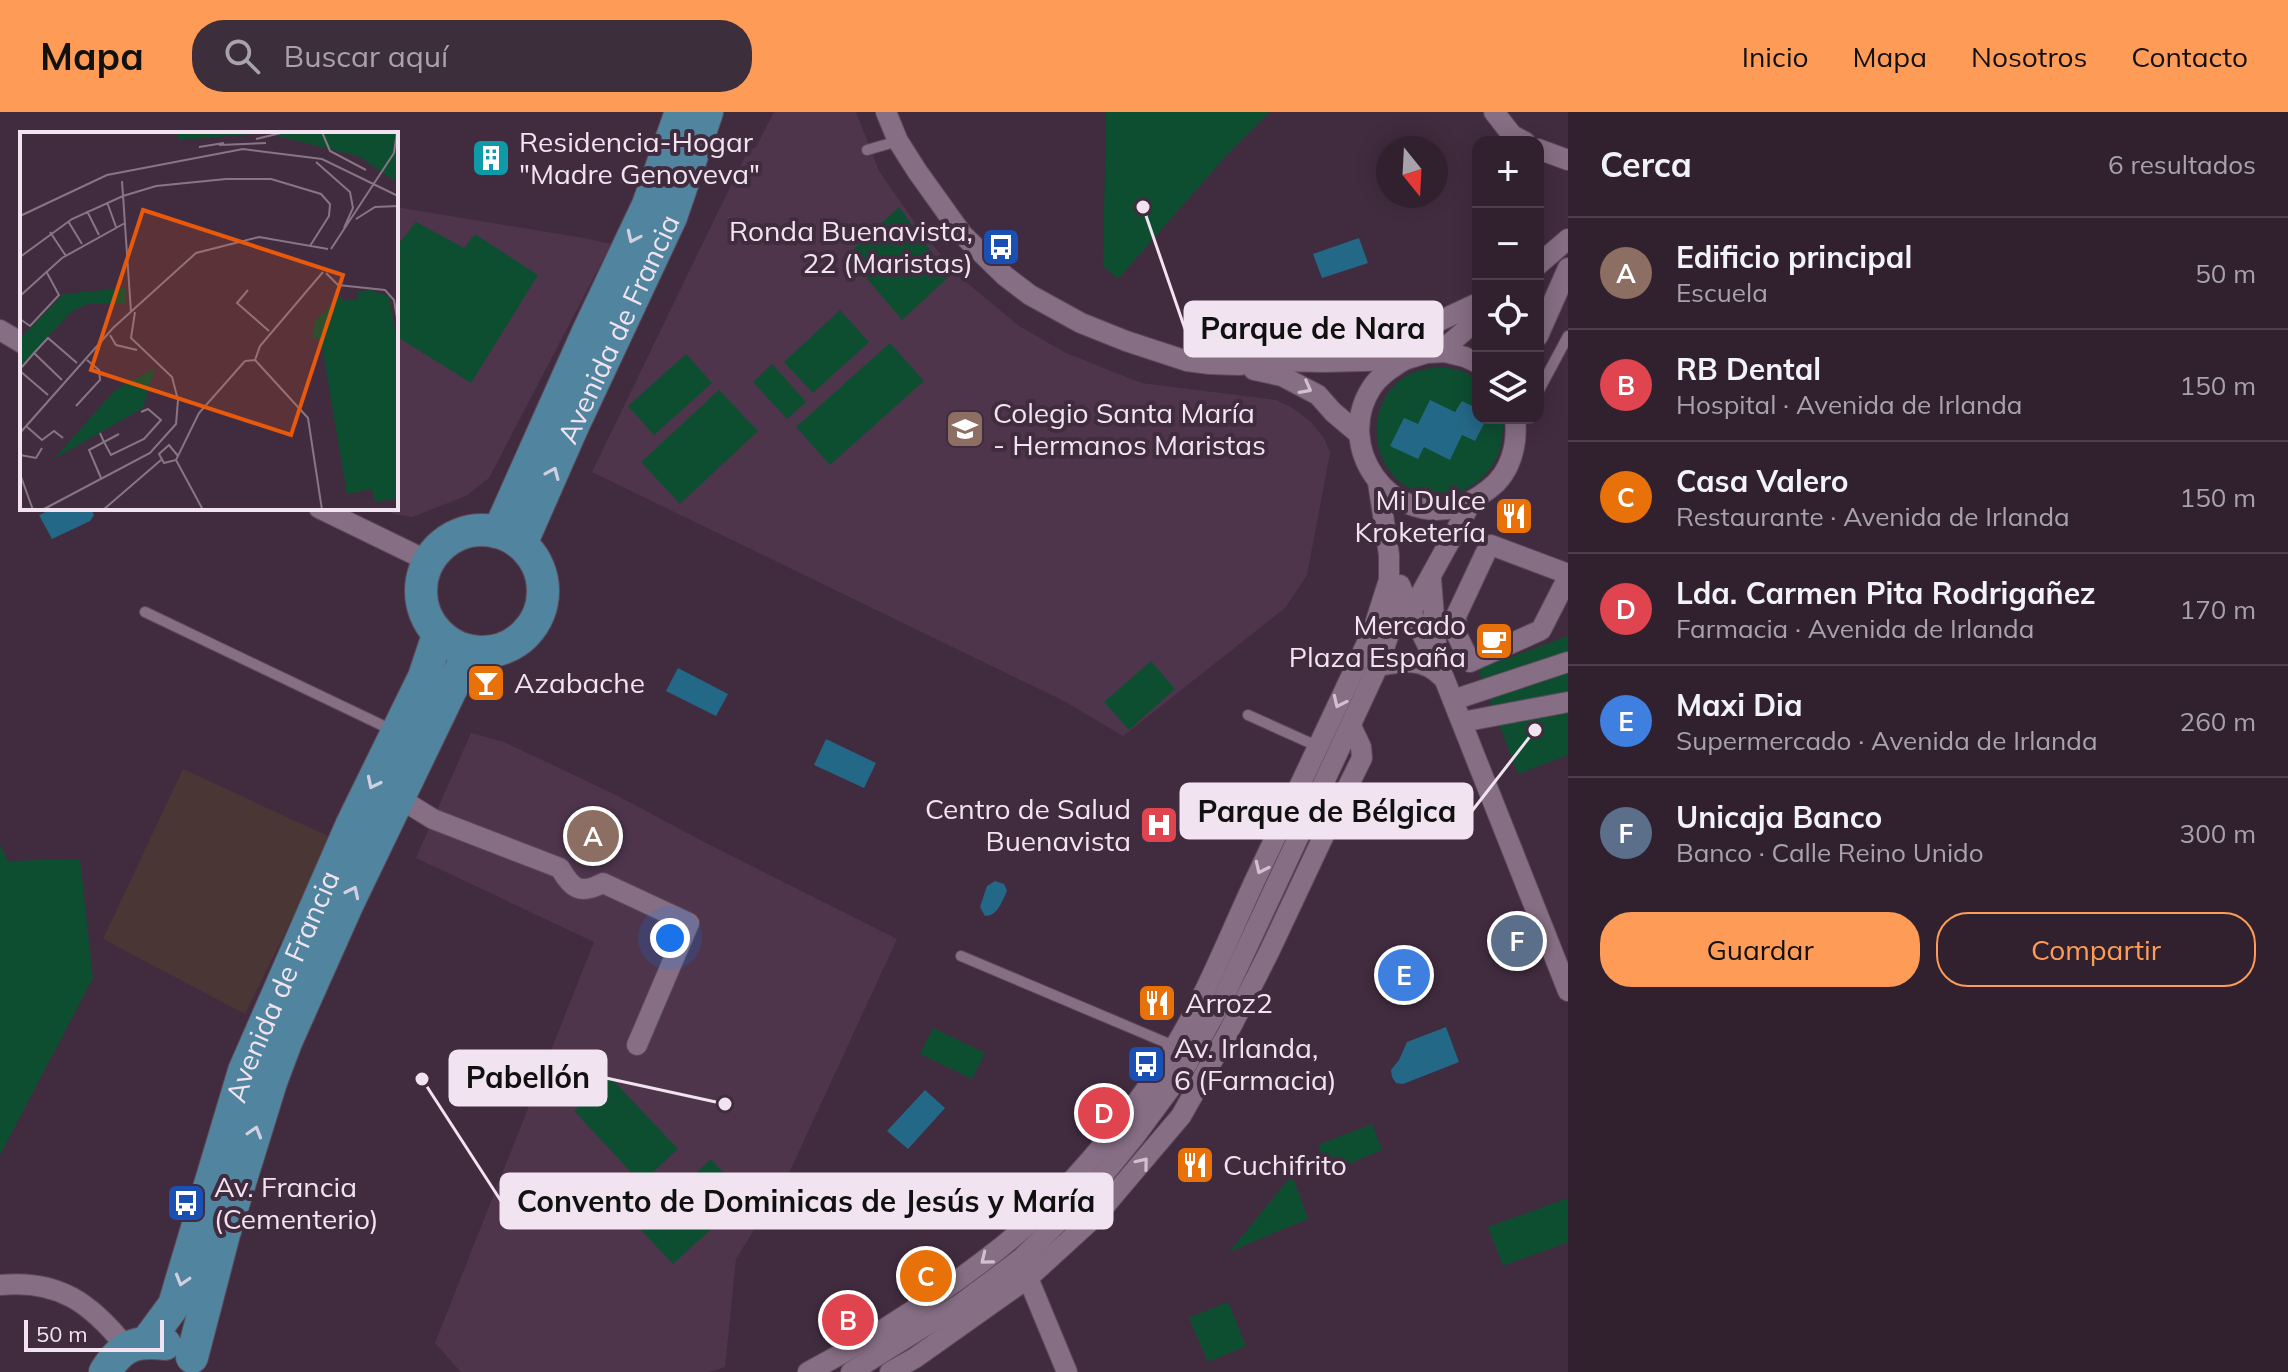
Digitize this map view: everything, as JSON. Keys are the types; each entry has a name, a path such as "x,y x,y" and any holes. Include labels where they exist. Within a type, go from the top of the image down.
{"main road":[{"name":"Avenida de Francia","path":"508,538 503,522 648,205 681,112"},
{"name":"Avenida de Francia","path":"508,538 572,428 671,217 707,112"},
{"path":"481,530 508,538 534,559 542,578 543,598 537,618 526,635 509,647 489,653 469,652 438,635 428,623 422,608 422,576 438,548 465,532 481,530"},
{"name":"Avenida de Francia","path":"105,1372 112,1360 136,1345 174,1305 244,1071 352,824 424,677 438,635"},
{"name":"Avenida de Francia","path":"197,1365 224,1234 271,1082 348,903 469,652"},
{"path":"136,1345 163,1344 178,1348 197,1365"}],"street":[{"path":"886,112 898,141 962,234 1005,276 1030,295 1081,323 1145,348 1187,361 1239,365 1282,376 1318,395 1359,434"},
{"path":"1494,112 1495,117 1514,136"},
{"path":"1544,151 1568,160"},
{"path":"1544,260 1568,239"},
{"path":"1544,322 1568,268"},
{"path":"1324,362 1392,343 1472,306"},
{"path":"1440,352 1472,324"},
{"path":"0,330 20,342"},
{"path":"1239,365 1270,361 1404,360 1440,352 1472,360"},
{"path":"1404,360 1382,374 1371,388 1360,415 1360,446 1368,468 1393,496 1432,509 1455,507 1472,501 1495,485 1508,466 1519,424"},
{"path":"851,1372 927,1326 1039,1243 1092,1189 1183,1071 1251,942 1378,666 1393,622 1395,608 1378,482"},
{"path":"1378,666 1431,578 1472,501"},
{"path":"323,510 428,561"},
{"path":"1489,548 1568,576 1541,630 1470,662 1457,635 1453,605 1489,548"},
{"path":"1389,555 1411,612 1441,670 1568,991"},
{"path":"1431,578 1441,670"},
{"path":"808,1372 897,1321 984,1261 1047,1205 1114,1131 1160,1070 1187,1025 1226,945 1373,630 1389,579"},
{"path":"1378,666 1420,662 1441,670"},
{"path":"1453,700 1568,662"},
{"path":"1462,722 1568,702"},
{"path":"890,1372 915,1358 1028,1278 1097,1215 1181,1116 1269,952 1362,758 1361,747 1351,726"},
{"path":"399,798 433,819 560,868 568,883 576,888 584,890 603,883 689,923 637,1045"},
{"path":"1251,942 1269,952"},
{"path":"1028,1278 1067,1372"},
{"path":"0,1285 39,1285 75,1298 136,1345"}],"lane":[{"path":"867,150 898,141"},
{"path":"1544,381 1568,336"},
{"path":"145,612 398,733"},
{"path":"1248,715 1337,756"},
{"path":"961,956 1174,1046"}],"shaded area":[{"name":"Colegio Santa María - Hermanos Maristas","path":"774,112 856,112 879,171 920,230 960,277 1019,326 1064,352 1141,383 1276,400 1310,421 1324,438 1330,453 1307,575 1285,608 1123,736 1066,702 592,472 747,152 756,147"},
{"path":"398,207 611,244 489,478 466,496 412,517 387,510 398,510"},
{"path":"471,733 504,742 618,796 897,939 789,1173 736,1259 725,1367 709,1372 461,1372 435,1343 594,942 416,858"},
{"path":"183,769 332,838 245,1014 103,939"}],"green space":[{"path":"1106,112 1270,112 1233,148 1118,279 1103,266"},
{"path":"899,207 933,254 953,273 902,320 847,255"},
{"path":"416,222 464,248 475,234 538,275 471,383 398,337 398,244"},
{"path":"840,310 869,342 813,393 784,362"},
{"path":"890,343 924,381 830,465 796,427"},
{"path":"686,354 712,383 654,435 628,406"},
{"path":"772,364 806,402 787,419 753,382"},
{"path":"1443,367 1472,376 1472,406 1462,401 1455,412 1418,425 1404,419 1418,459 1424,447 1462,435 1475,441 1484,424 1503,424 1501,446 1490,469 1472,485 1453,493 1416,491 1399,481 1387,467 1379,449 1379,411 1388,393 1403,378 1422,370"},
{"path":"719,390 758,431 680,504 641,462"},
{"path":"1568,636 1568,755 1518,774 1478,669"},
{"path":"1151,661 1175,689 1129,730 1104,702"},
{"path":"0,845 8,861 80,859 93,978 0,1155"},
{"path":"933,1028 985,1053 972,1079 920,1054"},
{"path":"610,1077 678,1149 641,1183 574,1111"},
{"path":"1372,1124 1382,1150 1329,1172 1318,1145"},
{"path":"711,1159 746,1197 673,1264 638,1227"},
{"path":"1292,1175 1308,1219 1229,1252"},
{"path":"1568,1198 1568,1242 1503,1266 1488,1227"},
{"path":"1228,1302 1246,1346 1208,1362 1189,1318"}],"water":[{"path":"1359,238 1368,263 1322,278 1313,254"},
{"path":"1430,400 1455,412 1462,401 1472,406 1472,424 1484,424 1475,441 1462,435 1450,460 1424,447 1418,459 1390,446 1404,418 1418,424"},
{"path":"50,510 92,510 94,515 90,521 52,539 39,515"},
{"path":"678,668 728,694 716,716 666,691"},
{"path":"826,739 876,763 864,788 814,765"},
{"path":"995,881 1004,884 1007,891 996,911 985,916 980,907 987,886"},
{"path":"1446,1027 1459,1062 1403,1084 1396,1083 1391,1070 1407,1042"},
{"path":"925,1090 945,1108 908,1149 887,1131"}],"place":[{"name":"Residencia-Hogar \"Madre Genoveva\"","path":"491,158"},
{"name":"Parque de Nara","path":"1143,207"},
{"name":"Ronda Buenavista, 22 (Maristas)","path":"1001,247"},
{"name":"Colegio Santa María - Hermanos Maristas","path":"965,429"},
{"name":"Mi Dulce Kroketería","path":"1514,516"},
{"name":"Mercado Plaza España","path":"1494,641"},
{"name":"Azabache","path":"486,683"},
{"name":"Parque de Bélgica","path":"1535,730"},
{"name":"Centro de Salud Buenavista","path":"1159,825"},
{"name":"Edificio principal","path":"593,836"},
{"name":"Unicaja Banco","path":"1517,941"},
{"name":"Maxi Dia","path":"1404,975"},
{"name":"Arroz2","path":"1157,1003"},
{"name":"Av. Irlanda, 6 (Farmacia)","path":"1146,1064"},
{"name":"Convento de Dominicas de Jesús y María","path":"422,1079"},
{"name":"Pabellón","path":"725,1104"},
{"name":"Lda. Carmen Pita Rodrigañez","path":"1104,1113"},
{"name":"Cuchifrito","path":"1195,1165"},
{"name":"Av. Francia (Cementerio)","path":"186,1203"},
{"name":"Casa Valero","path":"926,1276"},
{"name":"RB Dental","path":"848,1320"}]}
